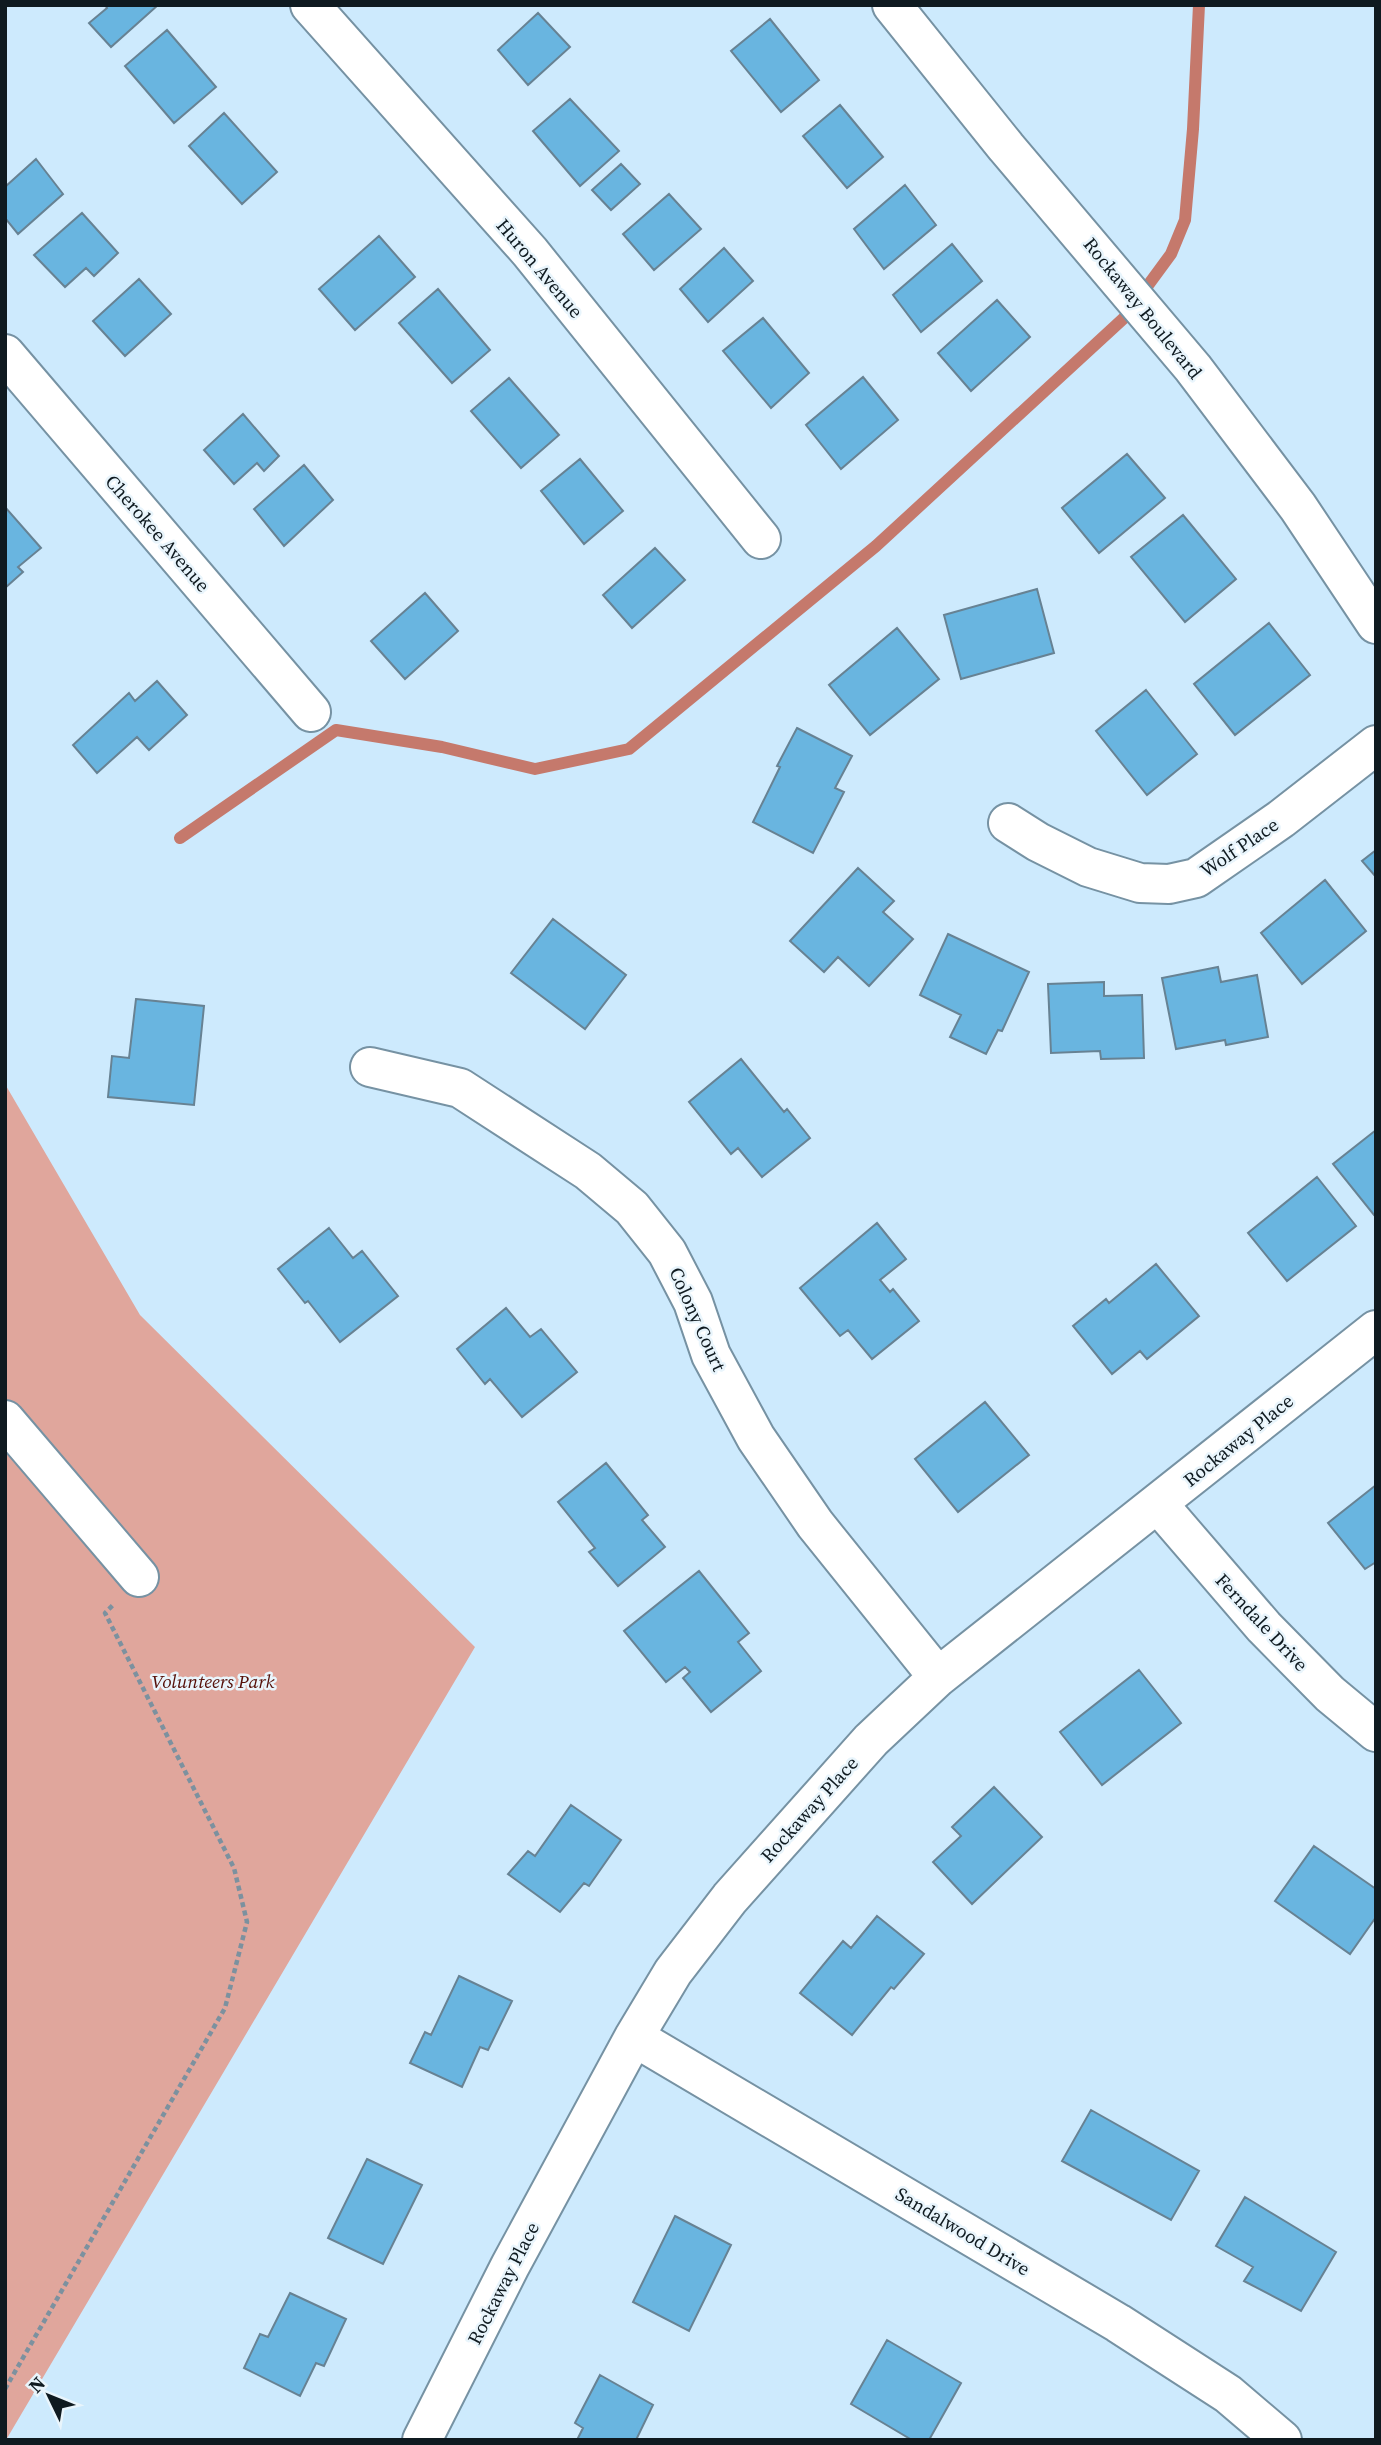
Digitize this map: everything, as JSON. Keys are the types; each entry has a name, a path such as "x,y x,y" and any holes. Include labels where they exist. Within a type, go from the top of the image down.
{"street":[{"name":"Huron Avenue","path":"310,5 530,252 761,539"},
{"name":"Rockaway Boulevard","path":"892,5 1006,147 1193,368 1298,507 1376,624"},
{"name":"Cherokee Avenue","path":"5,354 311,712"},
{"name":"Wolf Place","path":"1008,823 1038,842 1088,867 1140,883 1169,884 1196,878 1281,819 1376,745"},
{"name":"Colony Court","path":"370,1067 460,1088 589,1171 632,1208 667,1252 693,1302 711,1355 756,1438 815,1524 938,1677"},
{"name":"Rockaway Place","path":"422,2440 510,2266 634,2037 673,1972 730,1898 871,1740 938,1677 1376,1330"},
{"path":"5,1420 139,1577"},
{"name":"Ferndale Drive","path":"1158,1504 1264,1628 1331,1694 1376,1732"},
{"name":"Sandalwood Drive","path":"634,2037 1118,2323 1227,2394 1282,2440"}],"path":[{"path":"5,2389 225,2008 247,1922 234,1868 106,1613 139,1577"}],"green space":[{"name":"Volunteers Park","path":"5,1084 140,1315 475,1647 6,2440"}],"building":[{"path":"105,5 158,5 111,47 89,23 107,8"},
{"path":"538,13 570,47 528,85 498,50"},
{"path":"770,19 819,80 781,112 731,51"},
{"path":"167,30 216,87 174,123 125,66"},
{"path":"570,99 619,151 580,186 533,131"},
{"path":"840,105 883,157 847,188 803,136"},
{"path":"224,113 277,172 242,204 189,146"},
{"path":"36,159 63,194 18,234 5,218 5,187"},
{"path":"621,164 640,184 611,210 592,190"},
{"path":"905,185 936,225 884,269 854,229"},
{"path":"669,194 701,229 654,270 623,234"},
{"path":"82,213 118,253 94,276 86,268 65,287 34,255"},
{"path":"379,236 415,277 355,330 319,289"},
{"path":"952,244 982,281 921,332 893,295"},
{"path":"724,248 753,281 708,322 680,289"},
{"path":"139,279 171,314 125,356 93,321"},
{"path":"438,289 490,350 452,383 399,323"},
{"path":"997,300 1030,337 971,391 938,353"},
{"path":"763,318 809,373 771,408 723,351"},
{"path":"863,377 898,420 841,469 806,425"},
{"path":"509,378 559,435 521,468 471,411"},
{"path":"243,414 279,456 264,471 257,463 234,484 204,450"},
{"path":"1127,454 1165,498 1099,553 1062,508"},
{"path":"580,459 623,511 584,544 541,491"},
{"path":"304,465 333,500 284,546 254,509"},
{"path":"5,507 41,548 18,567 23,572 5,588"},
{"path":"1183,515 1236,579 1185,622 1131,557"},
{"path":"655,548 685,580 632,628 603,595"},
{"path":"1037,589 1054,653 961,679 944,615"},
{"path":"425,593 458,631 405,679 371,641"},
{"path":"1269,623 1310,675 1235,735 1194,684"},
{"path":"897,628 939,679 870,735 829,685"},
{"path":"157,681 187,715 149,750 137,737 97,773 73,745 129,693 135,701"},
{"path":"1146,690 1197,754 1147,795 1096,731"},
{"path":"797,728 852,756 835,788 844,792 813,853 753,822"},
{"path":"1376,850 1376,877 1362,861"},
{"path":"858,868 894,901 883,912 913,939 869,986 838,957 824,972 790,941"},
{"path":"1325,880 1366,931 1302,984 1261,933"},
{"path":"553,919 626,975 585,1029 511,973"},
{"path":"948,934 1029,972 1002,1031 998,1030 986,1054 950,1037 961,1015 920,995"},
{"path":"1218,967 1221,982 1257,975 1268,1037 1226,1045 1225,1040 1176,1049 1162,978"},
{"path":"1104,982 1104,996 1142,995 1144,1058 1101,1059 1100,1051 1051,1053 1048,984"},
{"path":"136,999 204,1006 194,1105 108,1097 112,1056 129,1058"},
{"path":"741,1059 784,1112 787,1109 810,1138 762,1177 738,1148 731,1154 689,1102"},
{"path":"1376,1130 1376,1214 1374,1215 1333,1164"},
{"path":"1317,1177 1356,1226 1287,1281 1248,1233"},
{"path":"877,1223 906,1259 880,1280 890,1292 893,1289 919,1321 872,1359 848,1330 840,1336 800,1288"},
{"path":"329,1228 353,1258 362,1251 398,1296 340,1342 308,1301 305,1303 278,1269"},
{"path":"1156,1264 1199,1316 1147,1359 1140,1351 1112,1374 1073,1326 1106,1299 1109,1303"},
{"path":"506,1308 530,1337 541,1329 577,1372 522,1417 490,1379 485,1384 457,1349"},
{"path":"985,1402 1029,1455 958,1512 915,1459"},
{"path":"606,1463 648,1515 642,1520 665,1547 618,1586 589,1552 595,1548 558,1502"},
{"path":"1376,1485 1376,1562 1365,1569 1328,1523"},
{"path":"699,1571 749,1633 738,1642 761,1671 711,1712 683,1678 690,1672 685,1667 666,1682 624,1631"},
{"path":"1139,1670 1181,1723 1102,1785 1060,1732"},
{"path":"994,1787 1042,1837 972,1904 933,1862 961,1836 952,1827"},
{"path":"571,1805 621,1840 589,1886 584,1883 560,1912 508,1874 528,1851 535,1856"},
{"path":"1314,1846 1376,1889 1376,1917 1350,1954 1275,1901"},
{"path":"877,1916 924,1954 894,1989 891,1987 852,2035 800,1993 843,1941 851,1948"},
{"path":"459,1976 512,2001 488,2050 480,2047 462,2087 410,2063 425,2032 431,2035"},
{"path":"1091,2110 1199,2171 1171,2220 1062,2161"},
{"path":"367,2159 422,2185 383,2264 328,2238"},
{"path":"1245,2197 1336,2252 1301,2311 1244,2281 1253,2267 1216,2246"},
{"path":"675,2216 731,2245 689,2331 633,2302"},
{"path":"290,2293 346,2319 324,2366 316,2363 300,2396 244,2368 260,2334 268,2337"},
{"path":"887,2340 961,2383 929,2440 912,2440 851,2404"},
{"path":"600,2375 653,2405 636,2440 577,2440 583,2428 575,2423"}],"waterway":[{"path":"180,838 336,730 442,747 535,769 629,749 876,546 1124,318 1171,254 1185,220 1199,5"}]}
